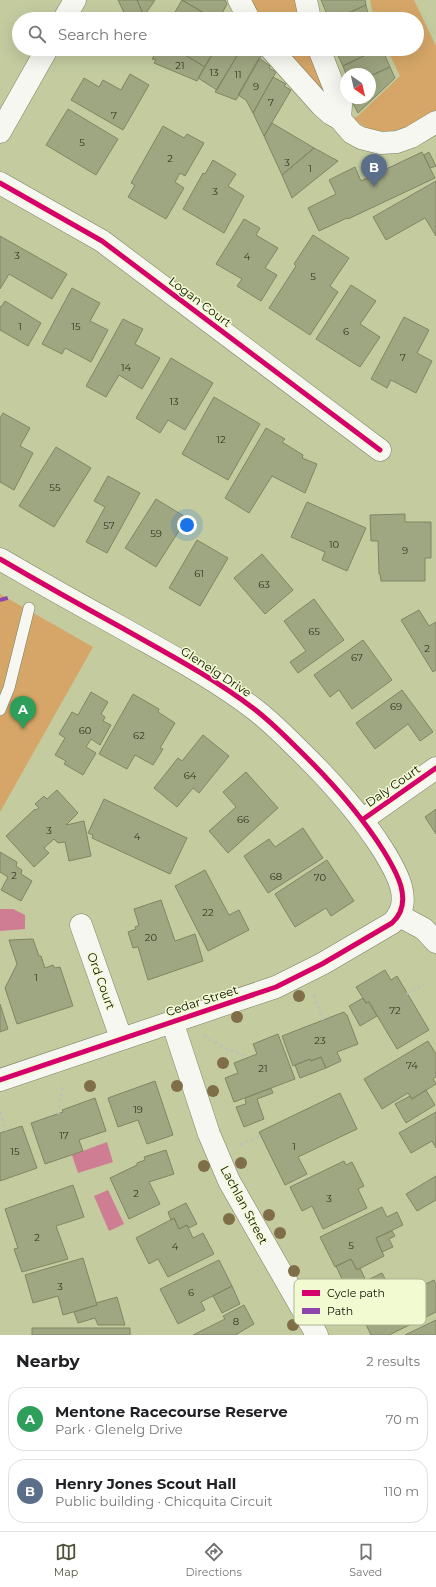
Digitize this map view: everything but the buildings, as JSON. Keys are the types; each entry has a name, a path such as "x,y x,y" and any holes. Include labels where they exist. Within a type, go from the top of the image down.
{"street":[{"path":"68,12 75,0"},
{"path":"240,0 246,12"},
{"path":"306,0 309,12"},
{"path":"0,132 43,56"},
{"path":"277,56 321,105 331,114 340,119 352,132 361,138 381,143 404,141 436,122"},
{"path":"322,56 341,105 340,119"},
{"name":"Logan Court","path":"0,183 102,241 380,450"},
{"name":"Glenelg Drive","path":"0,559 203,674 254,709 280,732 325,775 362,820 382,848 399,878 402,900 398,915"},
{"name":"Daly Court","path":"362,820 436,768"},
{"path":"398,915 424,929 436,942"},
{"name":"Cedar Street","path":"0,1080 172,1021 246,998 287,982 322,964 386,927 395,920 398,915"},
{"name":"Ord Court","path":"81,925 121,1038"},
{"name":"Lachlan Street","path":"172,1021 209,1134 229,1181 294,1295"},
{"name":"Lachlan Street","path":"311,1325 317,1335"}],"lane":[{"path":"0,710 9,688 30,608"}],"path":[{"path":"407,994 426,983"},
{"path":"314,995 323,1020"},
{"path":"203,1036 248,1058"},
{"path":"58,1114 63,1083"},
{"path":"0,1112 6,1131"},
{"path":"240,1145 261,1135"}],"shaded area":[{"path":"245,0 301,0 304,12 251,12"},
{"path":"370,0 414,0 420,12 373,12"},
{"path":"424,21 436,46 436,110 418,123 407,127 391,131 375,130 360,124 354,118 371,104 376,104 376,99 400,76 390,56 424,56"},
{"path":"285,56 316,56 334,106"},
{"path":"0,594 93,647 0,812"},
{"path":"0,909 13,909 25,915 25,929 0,931"},
{"path":"107,1142 113,1162 78,1173 72,1155"},
{"path":"108,1190 124,1224 109,1231 94,1196"}],"marked path":[{"path":"0,600 11,597"}],"cycle path":[{"path":"0,183 102,241 380,450"},
{"path":"0,559 190,666 222,686 265,717 321,772 364,822 393,867 398,877 403,896 399,915 392,923 322,964 276,987 0,1080"},
{"path":"362,820 436,768"}],"place":[{"name":"Henry Jones Scout Hall","path":"374,187"},
{"name":"Mentone Racecourse Reserve","path":"23,729"}]}
